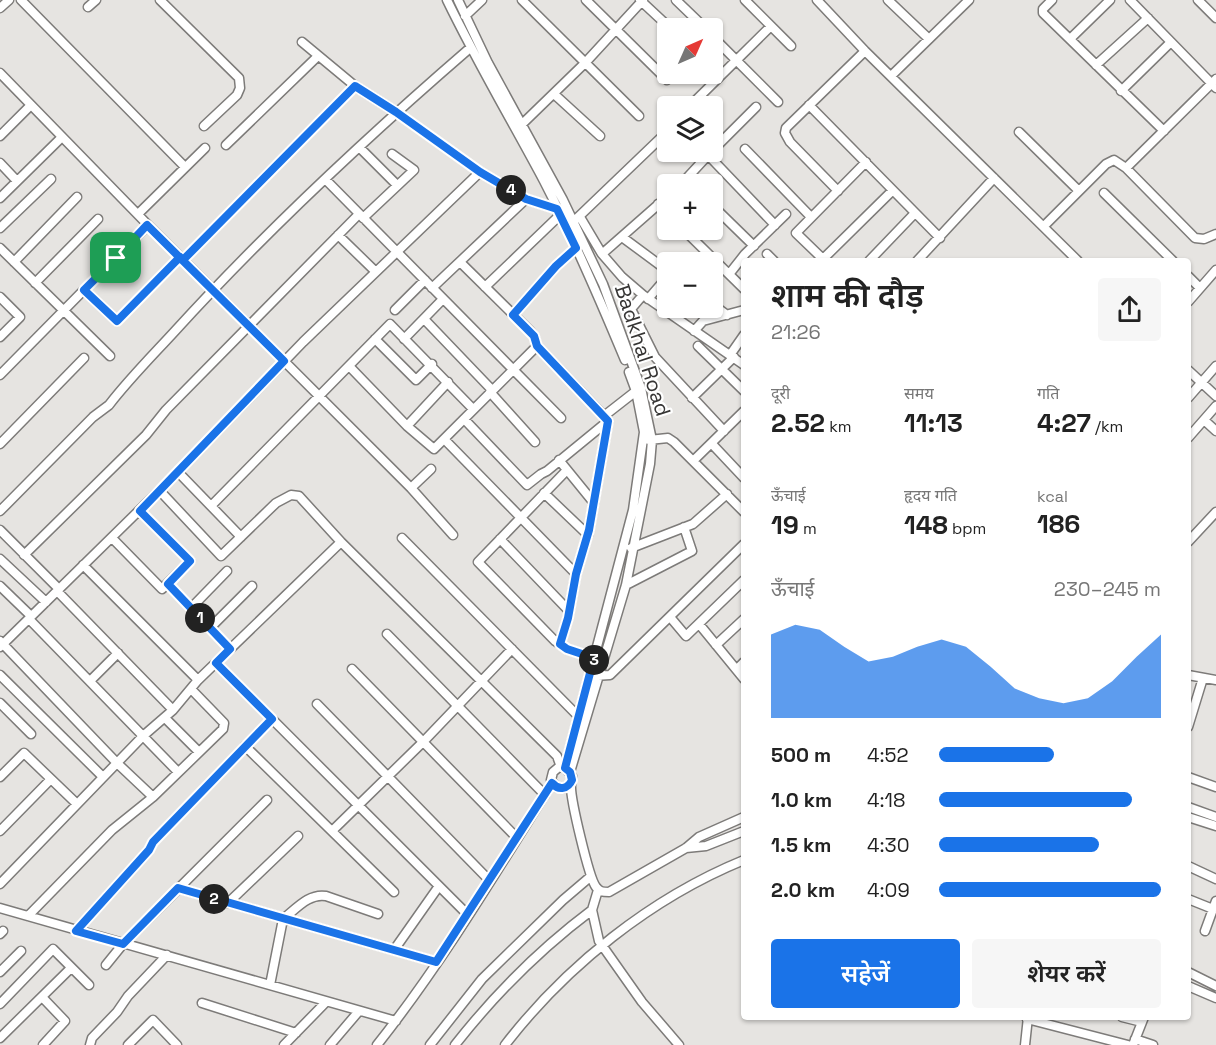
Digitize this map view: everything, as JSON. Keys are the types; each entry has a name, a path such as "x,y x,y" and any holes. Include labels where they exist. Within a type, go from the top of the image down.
{"street":[{"path":"0,8 9,0"},
{"path":"21,0 185,166"},
{"path":"88,7 96,0"},
{"path":"160,0 239,78 240,88 237,95 204,126"},
{"name":"Badkhal Road","path":"447,0 470,48 577,219 641,388 650,464 634,547 626,585 565,769"},
{"name":"Badkhal Road","path":"458,0 576,248 624,359 636,391 644,432 648,440 633,510 594,658 595,676 579,717 565,769"},
{"path":"465,16 482,0"},
{"path":"522,0 639,116"},
{"path":"586,0 657,70"},
{"path":"518,128 585,63 642,0 660,18"},
{"path":"676,0 695,18"},
{"path":"745,0 791,46"},
{"path":"817,0 865,51 1075,258"},
{"path":"888,0 930,39"},
{"path":"891,76 969,0"},
{"path":"1052,0 1043,12 1164,131"},
{"path":"1070,39 1110,0"},
{"path":"1126,168 1214,84 1130,0"},
{"path":"1198,0 1216,18"},
{"path":"1096,65 1148,18"},
{"path":"700,96 771,26"},
{"path":"302,42 355,86 396,112 480,172 526,199 559,212 485,287"},
{"path":"1122,91 1171,42"},
{"path":"723,47 777,102"},
{"path":"0,511 93,417 109,405 213,290 325,179 396,112 470,48"},
{"path":"838,191 790,142 785,133 786,128 865,51"},
{"path":"226,145 318,56"},
{"path":"0,73 147,225 411,488 453,535"},
{"path":"84,290 117,321 355,86"},
{"path":"554,94 600,136"},
{"path":"0,136 31,105"},
{"path":"810,105 940,238"},
{"path":"723,141 756,107"},
{"path":"1019,132 1079,191"},
{"path":"0,198 62,137"},
{"path":"567,229 657,142"},
{"path":"359,147 397,185"},
{"path":"138,214 205,148"},
{"path":"745,149 811,217"},
{"path":"24,555 146,435 166,410 338,235 414,170 392,154"},
{"path":"1044,226 1110,161 1117,161 1195,238 1204,239 1216,234"},
{"path":"694,174 704,162"},
{"path":"719,162 775,225"},
{"path":"822,258 796,232 866,162"},
{"path":"0,163 17,181"},
{"path":"153,797 1,644 160,491 284,361 480,172"},
{"path":"920,258 994,177"},
{"path":"0,228 51,179"},
{"path":"325,179 561,418"},
{"path":"826,258 892,191"},
{"path":"1104,194 1170,258"},
{"path":"14,262 77,197"},
{"path":"432,288 526,199"},
{"path":"602,254 657,205"},
{"path":"872,258 915,213"},
{"path":"743,258 786,214"},
{"path":"723,216 754,246"},
{"path":"35,283 98,219"},
{"path":"577,219 622,277 645,297 741,363"},
{"path":"0,375 147,225"},
{"path":"338,235 376,272"},
{"path":"622,237 657,263"},
{"path":"695,240 741,286"},
{"path":"0,248 110,356"},
{"path":"513,315 556,266 576,248"},
{"path":"730,273 741,261"},
{"path":"460,262 534,336 537,346 606,419"},
{"path":"1191,298 1216,270"},
{"path":"1191,279 1200,288"},
{"path":"395,310 425,280"},
{"path":"657,286 631,309 655,357 724,431"},
{"path":"0,297 20,317 0,336"},
{"path":"404,339 443,299"},
{"path":"694,331 703,321 741,311"},
{"path":"723,312 727,315"},
{"path":"424,319 535,442"},
{"path":"211,506 390,324 474,409"},
{"path":"375,339 416,380 432,364"},
{"path":"692,398 722,369 741,340"},
{"path":"348,366 407,426 434,449 537,346"},
{"path":"698,346 741,388"},
{"path":"0,444 84,358"},
{"path":"1191,395 1216,366"},
{"path":"1191,373 1216,396"},
{"path":"407,426 448,382"},
{"path":"464,418 527,485 547,471 636,391"},
{"path":"1191,435 1216,406"},
{"path":"694,460 741,417"},
{"path":"560,644 576,574 588,535 606,419"},
{"path":"1204,420 1216,431"},
{"path":"648,440 668,438 694,460 741,509"},
{"path":"444,439 576,574"},
{"path":"712,444 741,475"},
{"path":"559,460 594,503"},
{"path":"411,488 431,469"},
{"path":"567,470 478,562 560,644 567,649 594,658"},
{"path":"178,472 241,537"},
{"path":"160,491 221,556 276,503 295,494 306,503 341,542 557,756 572,776 570,784 590,877 598,890 609,892 686,848 699,837 741,818"},
{"path":"544,493 588,535"},
{"path":"622,551 693,524 727,494"},
{"path":"112,538 162,589 168,584 190,561 140,511"},
{"path":"1191,539 1216,512"},
{"path":"626,585 692,551 684,527"},
{"path":"0,530 173,710"},
{"path":"402,538 579,717"},
{"path":"500,539 569,610"},
{"path":"0,884 143,736 173,710 198,680 341,542"},
{"path":"595,676 610,675 741,547"},
{"path":"0,559 46,602"},
{"path":"83,565 198,680"},
{"path":"191,608 227,571"},
{"path":"670,617 686,636 741,583"},
{"path":"168,584 230,649"},
{"path":"0,586 178,772"},
{"path":"210,628 252,586"},
{"path":"717,645 741,622"},
{"path":"699,624 741,675"},
{"path":"387,634 545,795"},
{"path":"332,831 389,777 512,649"},
{"path":"90,681 117,653"},
{"path":"216,663 468,915"},
{"path":"737,669 741,665"},
{"path":"352,669 518,838"},
{"path":"0,675 103,777"},
{"path":"1191,676 1216,680"},
{"path":"1191,717 1203,678"},
{"path":"28,916 112,830 153,797 223,729 224,723 191,689"},
{"path":"0,703 31,734"},
{"path":"317,705 490,881"},
{"path":"165,718 199,752"},
{"path":"76,931 149,850 153,842 272,719"},
{"path":"245,746 394,892"},
{"path":"0,777 24,753 76,804"},
{"path":"377,1045 396,1021 518,838 552,783 553,772 565,769"},
{"path":"0,831 51,778"},
{"path":"1191,778 1216,787"},
{"path":"552,783 560,788 570,784"},
{"path":"106,965 123,944 267,800"},
{"path":"1191,808 1216,817"},
{"path":"1191,818 1216,826"},
{"path":"686,848 706,846 741,832"},
{"path":"228,903 298,836"},
{"path":"505,1045 553,990 602,946 664,899 741,861"},
{"path":"1191,867 1216,879"},
{"path":"430,1045 482,979 531,930 590,877"},
{"path":"394,950 439,886"},
{"path":"178,888 436,962"},
{"path":"598,890 592,910 599,941 642,1002 680,1045"},
{"path":"270,985 283,919 312,896 318,895 378,914"},
{"path":"1191,900 1215,905 1205,931"},
{"path":"0,908 396,1021"},
{"path":"455,1045 475,1020 536,956 592,910"},
{"path":"0,1004 53,950 89,985"},
{"path":"0,972 21,951"},
{"path":"90,1045 92,1038 117,1012 128,996 167,956"},
{"path":"0,1038 71,968"},
{"path":"1191,974 1216,986"},
{"path":"1191,987 1216,998"},
{"path":"42,997 65,1021 43,1045"},
{"path":"284,1045 326,1002"},
{"path":"202,1003 296,1033"},
{"path":"330,1045 359,1011"},
{"path":"128,1045 153,1020 177,1045"},
{"path":"1025,1045 1028,1020"},
{"path":"1042,1020 1128,1045"},
{"path":"1143,1020 1134,1042 1153,1045"},
{"path":"162,1045 170,1038"}],"route":[{"path":"116,258 84,290 117,321 180,257 183,260 355,86 396,112 480,172 526,199 557,209 576,248 556,266 513,315 534,336 537,346 608,421 589,530 560,644 567,649 594,658 565,768 570,772 572,780 564,788 556,787 552,783 436,962 178,888 123,944 76,931 149,850 153,842 272,719 216,663 230,649 168,584 190,561 140,511 284,361 180,257 147,225 116,258"}]}
